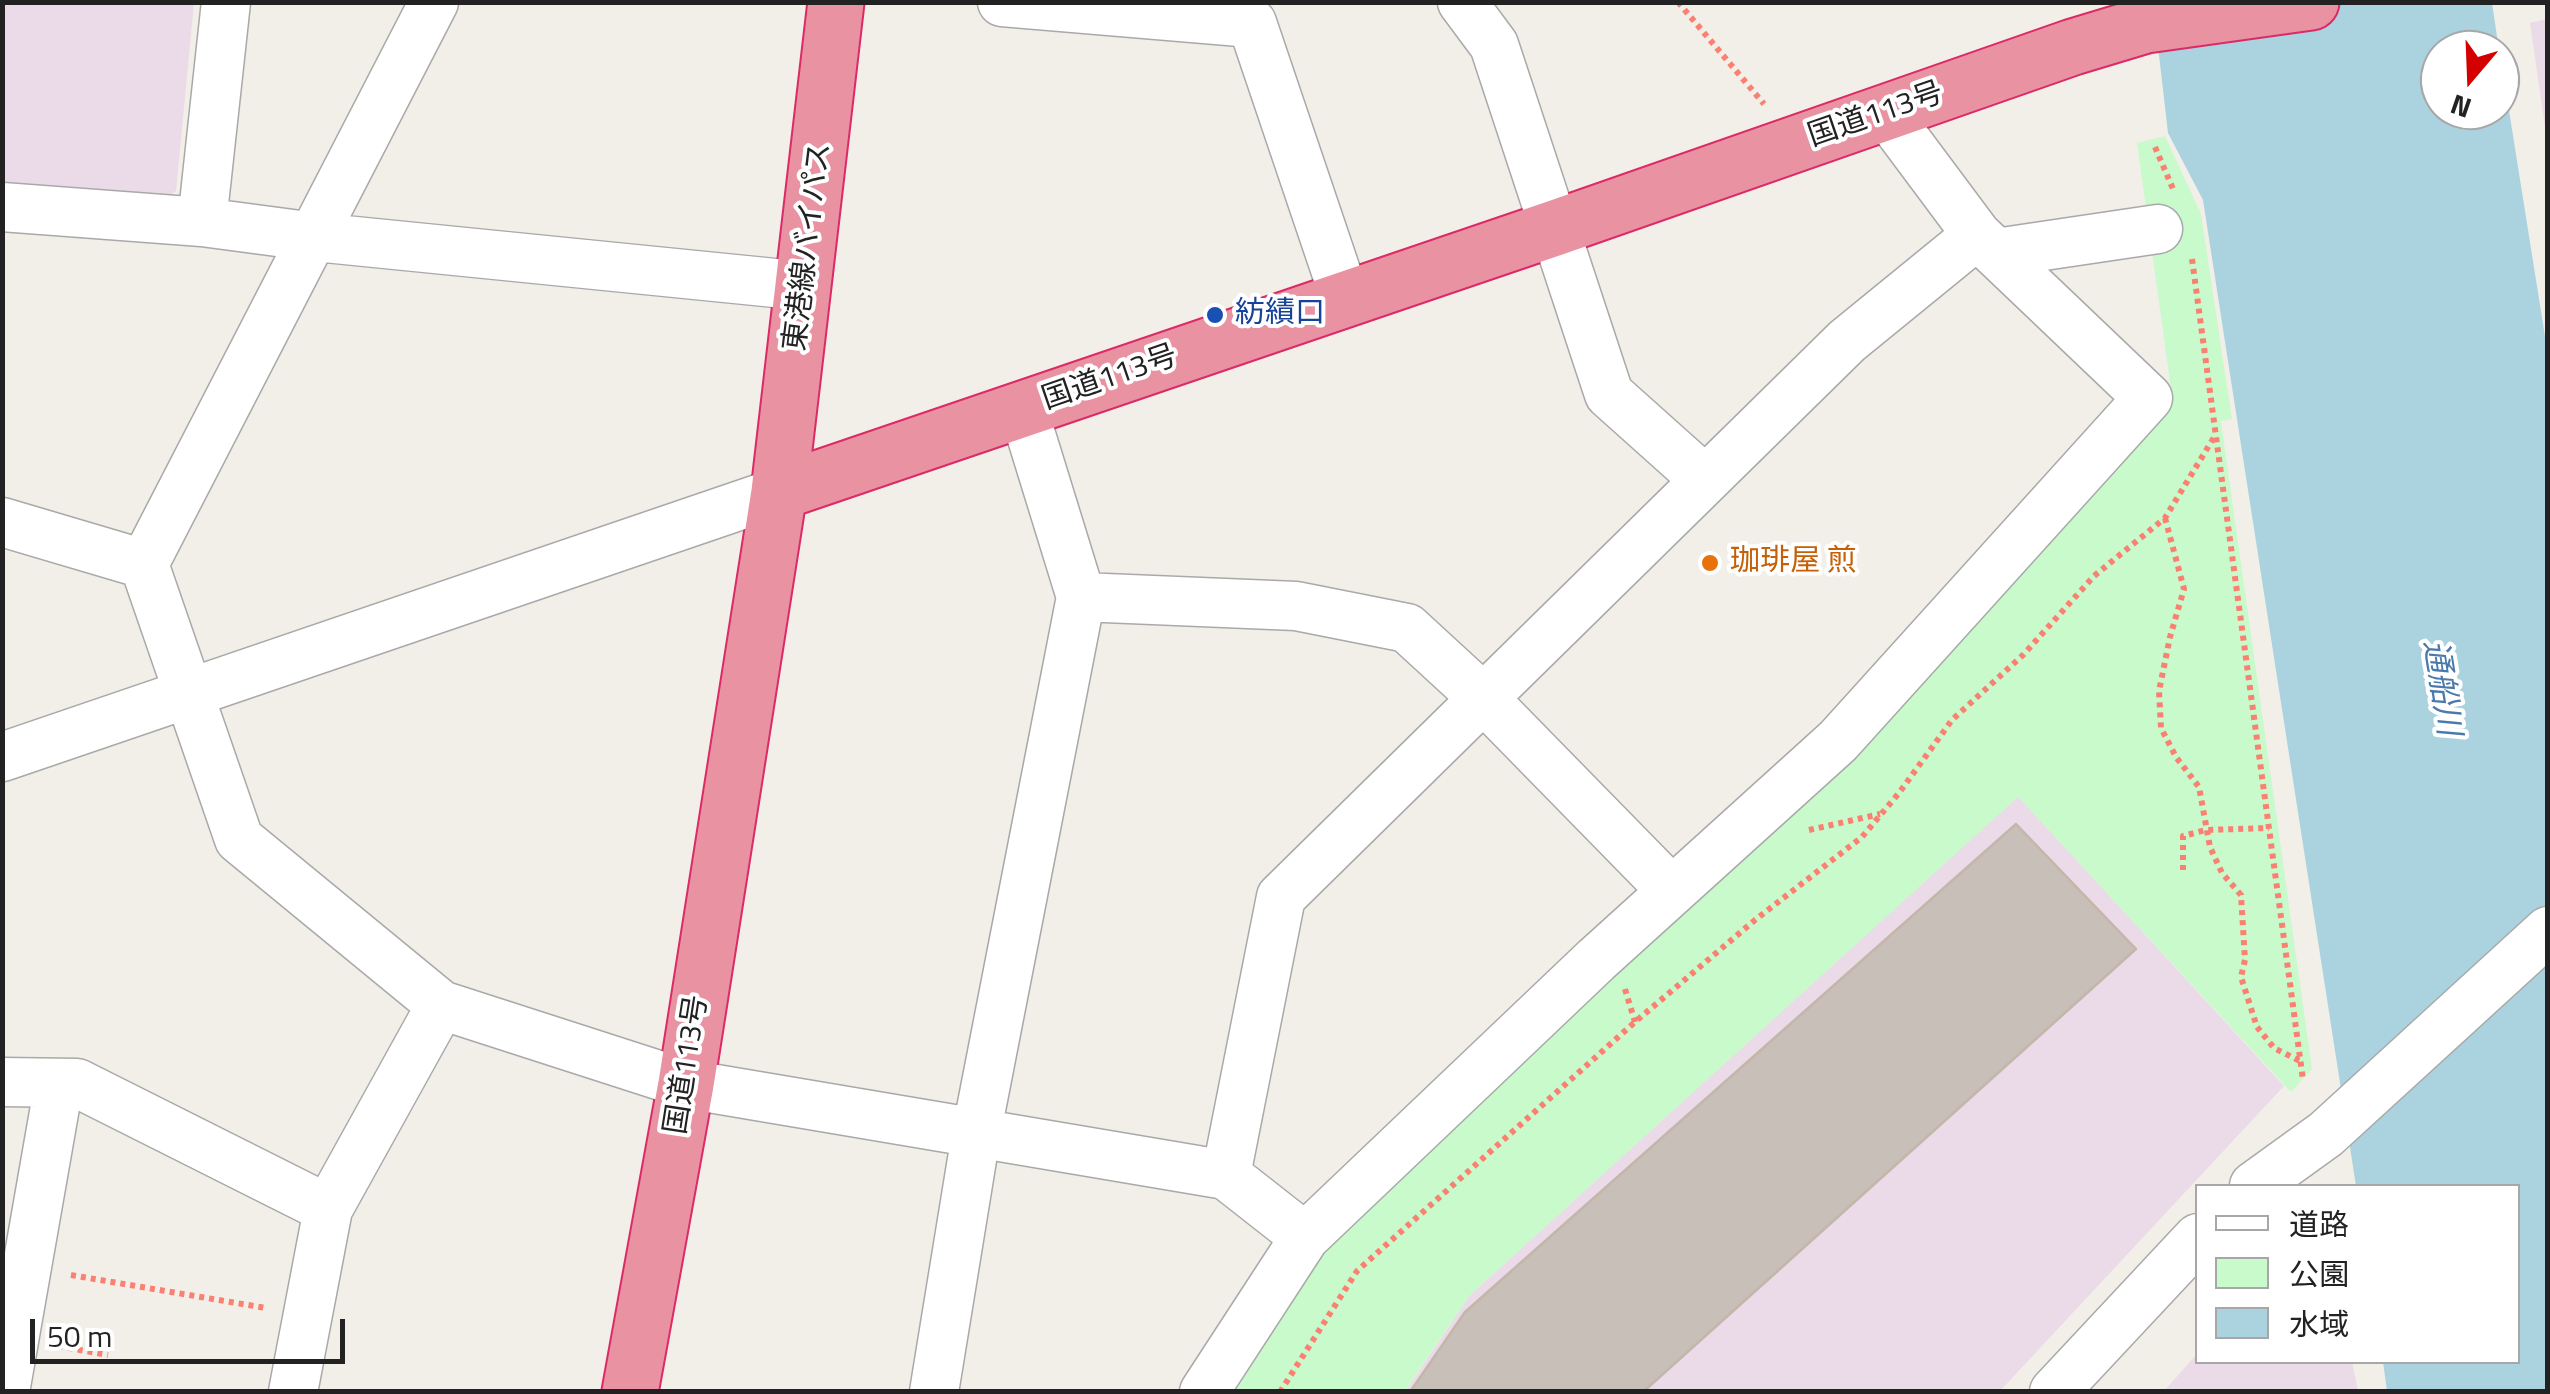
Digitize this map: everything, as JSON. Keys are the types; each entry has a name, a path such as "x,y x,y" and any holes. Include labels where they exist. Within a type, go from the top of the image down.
{"highway":[{"name":"東港線バイパス","path":"780,492 836,2"},
{"name":"国道113号","path":"630,1392 686,1084 780,492 2146,24 2311,2"}],"street":[{"path":"202,222 226,2"},
{"path":"434,2 144,564 239,840 440,1004 686,1084 1226,1175 1305,1237"},
{"path":"1002,2 1252,23 1345,298"},
{"path":"1462,2 1494,45 1609,394 1704,479"},
{"path":"1204,1392 1305,1237 1672,891 1838,741 2148,398 1987,244 1886,113"},
{"path":"2,206 202,222 805,286"},
{"path":"1226,1175 1281,897 1847,341 1987,244 2176,223"},
{"path":"934,1392 976,1135 1081,597 1023,409"},
{"path":"2,757 780,492"},
{"path":"2,522 144,564"},
{"path":"1081,597 1296,606 1407,628 1482,697 1672,891"},
{"path":"2257,1184 2326,1134 2548,931"},
{"path":"292,1392 328,1209 440,1004"},
{"path":"2,1082 77,1083 328,1209"},
{"path":"5,1392 59,1084"},
{"path":"2054,1392 2195,1241"}],"path":[{"path":"1678,2 1797,144"},
{"path":"2155,147 2176,223 2216,434 2302,1080"},
{"path":"1280,1392 1357,1271 1634,1022 1862,837 1952,720 2023,655 2094,576 2166,518 2216,434"},
{"path":"2166,518 2184,589 2159,691 2161,728 2176,757 2199,787 2206,830 2222,873 2241,895 2245,960 2241,977 2257,1027 2274,1048 2300,1061"},
{"path":"2183,870 2183,836 2206,830 2268,828"},
{"path":"26,1268 306,1314"}],"shaded area":[{"path":"2,3 194,3 176,191 163,199 3,183"},
{"path":"2548,19 2547,141 2530,23"},
{"path":"2018,796 2284,1086 2000,1391 1405,1392 1470,1295"},
{"path":"2195,1356 2195,1364 2352,1364 2358,1391 2164,1391"}],"green space":[{"path":"2165,136 2201,214 2232,419 2221,421 2312,1069 2291,1092 2018,797 1470,1295 1405,1391 1221,1392 1323,1234 2161,416 2171,389 2137,143"}],"water":[{"name":"通船川","path":"2153,3 2492,3 2496,30 2420,30 2420,130 2512,130 2547,349 2547,1391 2387,1391 2383,1364 2520,1364 2520,1184 2356,1184 2203,200 2168,133"}],"building":[{"path":"2016,824 2136,949 1643,1392 1410,1392 1465,1312"}],"place":[{"name":"紡績口","path":"1215,315"},
{"name":"珈琲屋 煎","path":"1710,563"}]}
